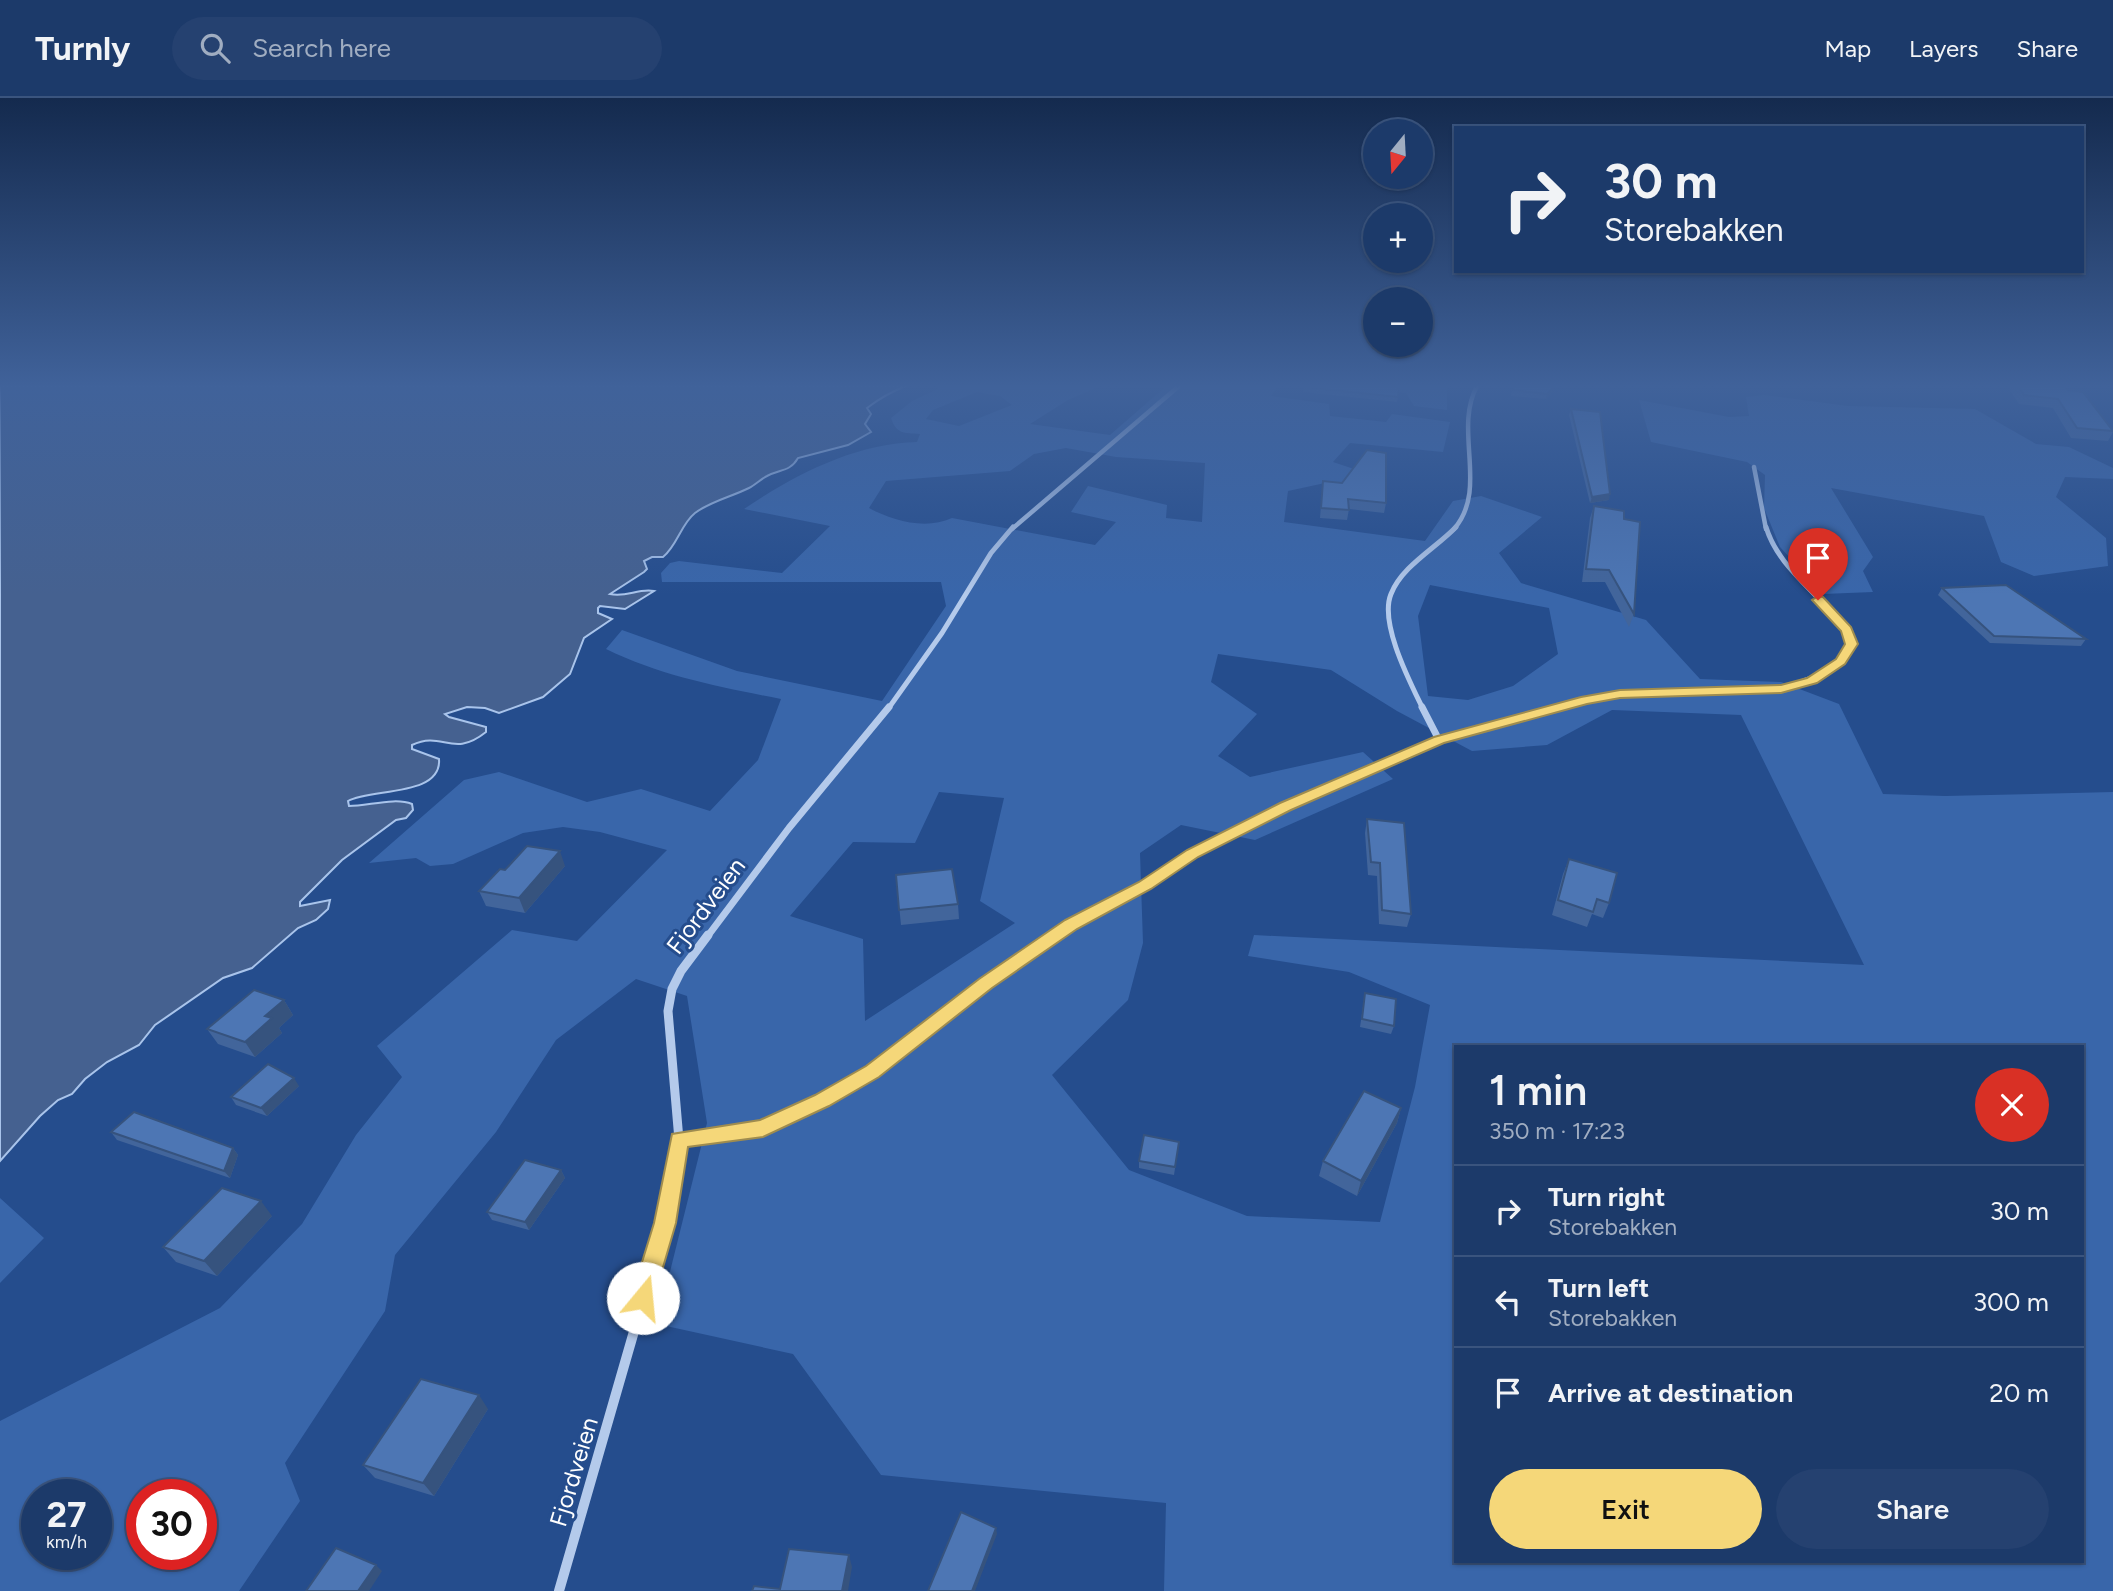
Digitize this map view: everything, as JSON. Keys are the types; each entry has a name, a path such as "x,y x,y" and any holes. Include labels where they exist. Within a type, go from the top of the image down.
{"street":[{"name":"Fjordveien","path":"559,1591 665,1223 679,1140 675,1112 674,1048 668,1012 673,989 681,971 789,828 878,723 942,633 999,543 1016,524 1096,456"},
{"path":"1439,740 1417,700 1387,616 1389,596 1420,559 1457,526 1466,510 1470,456"},
{"path":"679,1140 763,1128 822,1101 873,1071 985,984 1071,924 1145,886 1193,853 1285,806 1439,740 1586,700 1620,694 1781,689 1812,680 1840,662 1851,644 1847,630 1789,569 1772,546 1760,511 1754,467"}],"shaded area":[{"path":"0,456 807,456 798,458 788,468 767,476 749,488 695,513 663,557 652,557 644,561 647,569 644,572 610,594 654,591 625,609 600,606 598,613 612,619 584,638 570,674 543,697 499,713 485,708 467,707 445,714 486,727 486,732 464,743 432,740 412,745 412,749 439,759 437,771 429,780 418,786 348,801 349,806 405,802 412,804 413,810 406,818 396,820 342,860 300,902 300,906 330,900 328,909 316,920 298,928 252,968 223,978 155,1025 139,1045 107,1062 85,1079 72,1094 58,1100 0,1161"},
{"path":"847,456 1032,456 1010,471 886,481 869,508 888,517 921,524 952,518 1095,545 1116,522 1071,512 1088,486 1167,505 1166,518 1202,522 1205,463 1109,456 1339,456 1333,462 1381,478 1380,488 1325,483 1288,491 1284,522 1425,541 1453,501 1481,496 1542,517 1499,553 1521,583 1646,620 1700,679 1781,682 1839,704 1883,794 1945,796 2113,792 2113,1591 1164,1591 1166,1503 881,1475 793,1354 657,1324 707,1123 687,996 636,979 556,1040 496,1132 395,1255 385,1311 285,1463 300,1501 239,1591 0,1591 0,1421 220,1308 302,1224 356,1135 402,1077 377,1046 512,930 577,941 667,850 600,832 563,827 523,833 453,864 430,866 416,858 369,863 464,780 499,772 587,802 641,789 710,811 758,760 781,699 669,674 606,649 622,630 737,671 882,701 946,606 941,582 662,582 661,573 670,563 679,561 782,573 830,526 744,509 805,473","holes":["1430,585 1549,608 1558,654 1513,686 1468,700 1428,696 1418,616","1218,654 1331,670 1397,711 1472,751 1547,745 1612,710 1741,715 1864,965 1254,935 1248,956 1349,972 1430,1005 1415,1087 1380,1222 1247,1216 1129,1170 1052,1075 1128,1000 1143,943 1140,853 1181,825 1255,840 1393,779 1363,752 1250,777 1218,756 1257,714 1211,682","939,792 1004,798 980,901 1015,923 865,1021 863,939 790,916 853,842 915,843"]},
{"path":"1717,456 2087,456 2113,468 2113,479 2065,477 2056,497 2106,538 2108,566 2034,576 2001,562 1984,516 1831,488 1873,557 1863,571 1873,592 1823,594 1780,547 1764,508 1765,475 1747,462"},
{"path":"0,1198 44,1238 0,1283"}],"building":[{"path":"1363,456 1386,456 1386,503 1348,499 1349,510 1321,508 1323,481 1342,483"},
{"path":"1582,456 1605,456 1610,494 1592,497"},
{"path":"1594,506 1624,511 1624,519 1640,522 1634,614 1609,570 1586,569"},
{"path":"2006,585 2086,639 1994,636 1942,588"},
{"path":"1367,819 1404,823 1411,914 1382,910 1380,863 1371,862"},
{"path":"527,846 560,851 519,898 479,891 500,869 505,870"},
{"path":"1569,859 1617,873 1609,903 1597,899 1593,912 1558,900"},
{"path":"952,869 958,904 899,910 896,875"},
{"path":"254,990 284,1000 265,1016 272,1018 245,1042 207,1029"},
{"path":"1365,993 1396,999 1394,1026 1362,1019"},
{"path":"268,1064 294,1078 261,1108 231,1097"},
{"path":"1364,1091 1401,1108 1361,1181 1323,1161"},
{"path":"134,1112 233,1148 224,1171 111,1132"},
{"path":"1144,1135 1179,1142 1175,1167 1139,1161"},
{"path":"525,1160 561,1170 525,1222 487,1212"},
{"path":"222,1188 261,1201 204,1261 163,1247"},
{"path":"421,1379 479,1395 423,1483 363,1465"},
{"path":"961,1512 996,1528 972,1591 928,1591"},
{"path":"336,1548 376,1565 358,1591 306,1591"},
{"path":"789,1549 849,1555 842,1591 752,1591 754,1586 780,1589"}],"route":[{"path":"643,1298 665,1223 679,1140 763,1128 822,1101 873,1071 985,984 1071,924 1145,886 1193,853 1285,806 1331,789 1408,752 1439,740 1586,700 1639,692 1749,692 1781,689 1812,680 1840,662 1851,644 1847,630 1818,600"}]}
